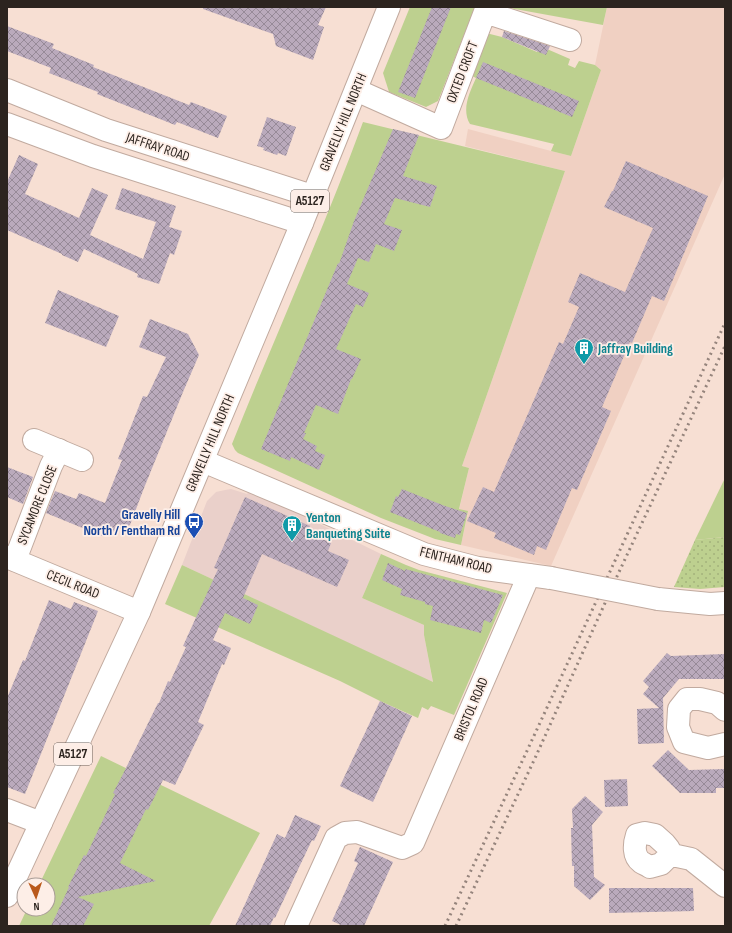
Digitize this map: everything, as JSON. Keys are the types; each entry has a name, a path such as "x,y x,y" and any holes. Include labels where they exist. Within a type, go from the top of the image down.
{"street":[{"name":"GRAVELLY HILL NORTH","path":"7,896 139,612 302,223 389,7"},
{"name":"OXTED CROFT","path":"356,90 441,128 485,12 570,40"},
{"name":"JAFFRAY ROAD","path":"7,90 106,130 312,196"},
{"name":"JAFFRAY ROAD","path":"7,124 100,158 302,223"},
{"name":"SYCAMORE CLOSE","path":"34,440 82,460"},
{"name":"SYCAMORE CLOSE","path":"11,558 60,450"},
{"name":"FENTHAM ROAD","path":"203,461 424,554 478,568 540,577 658,600 725,604"},
{"name":"CECIL ROAD","path":"11,558 139,612"},
{"name":"BRISTOL ROAD","path":"296,926 336,838 345,833 357,832 402,848 413,843 540,577"},
{"path":"725,710 717,703 700,699 687,699 679,709 678,727 684,742 708,748 725,744"},
{"path":"7,810 41,824"},
{"path":"668,856 691,859 725,886"}],"shaded area":[{"path":"607,7 725,7 725,174 551,566 461,545 468,512 459,510 469,468 462,466 565,171 465,146 468,129 571,156 601,70 595,65"},
{"path":"231,489 247,494 250,490 381,554 362,598 424,625 424,635 433,683 182,565 207,501 216,492"}],"green space":[{"path":"410,7 475,7 438,101 426,107 389,92 383,73"},
{"path":"504,7 607,7 603,25"},
{"path":"486,33 502,37 537,52 540,46 570,59 568,65 575,68 579,61 595,65 601,70 571,156 551,151 554,144 470,124 467,118 466,107 476,78 470,75"},
{"path":"363,122 565,171 462,466 469,468 459,509 468,511 461,545 435,539 381,518 238,453 232,444 332,203"},
{"path":"725,478 725,537 695,540"},
{"path":"725,537 725,587 700,589 674,587 695,540"},
{"path":"381,554 419,570 507,593 454,715 431,706 428,710 422,707 418,718 340,681 165,604 182,565 433,682 424,635 424,625 362,598"},
{"path":"101,756 260,833 209,926 19,926 23,917 56,917 56,877 43,877"}],"building":[{"path":"203,7 326,7 318,25 324,27 313,60 276,46 273,34 203,9"},
{"path":"432,7 451,7 415,98 398,92"},
{"path":"7,26 54,44 52,48 94,65 93,67 189,105 191,102 227,116 218,138 177,122 175,125 97,94 98,92 49,73 51,68 7,51"},
{"path":"504,31 550,46 546,55 502,37"},
{"path":"483,62 579,101 572,117 476,78"},
{"path":"267,117 296,127 286,156 278,153 277,155 257,146"},
{"path":"393,129 419,135 403,176 437,186 430,207 395,198 384,224 402,230 394,251 376,244 369,262 358,258 347,284 369,293 363,307 356,304 336,349 361,359 351,379 338,414 316,405 304,433 306,433 303,439 317,446 315,451 325,455 319,470 291,457 290,461 261,449 338,263 339,264 354,221"},
{"path":"19,155 38,164 25,194 79,218 92,188 108,195 90,235 143,259 156,222 115,209 122,188 176,206 169,227 182,231 174,255 170,253 159,284 137,277 138,274 84,249 78,262 7,230 7,182"},
{"name":"Jaffray Building","path":"626,161 708,196 664,301 652,296 632,343 630,342 602,407 611,411 577,490 572,488 546,550 537,546 534,555 494,538 496,533 467,521 483,487 494,492 559,342 563,344 579,307 568,302 580,273 625,292 653,228 604,207 613,191"},
{"path":"58,290 119,316 106,347 45,323"},
{"path":"150,319 188,334 199,355 130,525 102,536 46,513 55,491 76,499 79,493 105,503 122,460 118,459 143,396 147,397 166,357 139,347"},
{"path":"7,467 33,477 23,504 7,497"},
{"path":"402,489 467,513 460,535 456,534 455,538 390,512 396,496 398,497"},
{"path":"245,497 310,526 307,532 331,543 328,551 349,560 337,587 262,554 243,598 258,605 250,624 225,613 213,640 231,648 224,665 222,664 198,722 204,725 175,785 163,780 148,810 146,809 120,863 156,881 78,897 94,904 83,926 51,926 68,887 84,855 86,856 115,794 113,793 159,703 168,681 170,682 186,647 183,646 218,569 214,568"},
{"path":"388,563 405,571 405,569 503,595 491,623 484,620 481,633 430,620 433,606 425,604 425,602 400,595 402,589 382,580"},
{"path":"49,600 71,609 74,602 98,611 25,794 7,787 7,698 23,660 25,661"},
{"path":"667,653 671,656 725,654 725,679 679,679 663,698 664,743 638,744 637,709 659,708 643,694 649,687 643,681"},
{"path":"380,701 412,716 373,802 340,786"},
{"path":"668,750 689,770 725,769 725,788 716,788 716,793 680,793 652,766"},
{"path":"627,779 628,806 605,807 604,780"},
{"path":"585,796 603,812 592,825 594,877 605,885 590,900 574,886 574,866 572,866 572,809"},
{"path":"295,815 321,826 314,841 312,840 275,918 274,917 270,926 235,926 277,834 285,838"},
{"path":"360,847 393,862 364,926 343,926 332,921 358,863 354,861"},
{"path":"609,888 693,888 694,911 609,913"}],"railway":[{"path":"445,926 725,323"},
{"path":"456,926 725,346"}],"place":[{"name":"Jaffray Building","path":"584,365"},
{"name":"Gravelly Hill North / Fentham Rd","path":"194,539"},
{"name":"Yenton Banqueting Suite","path":"292,542"}]}
